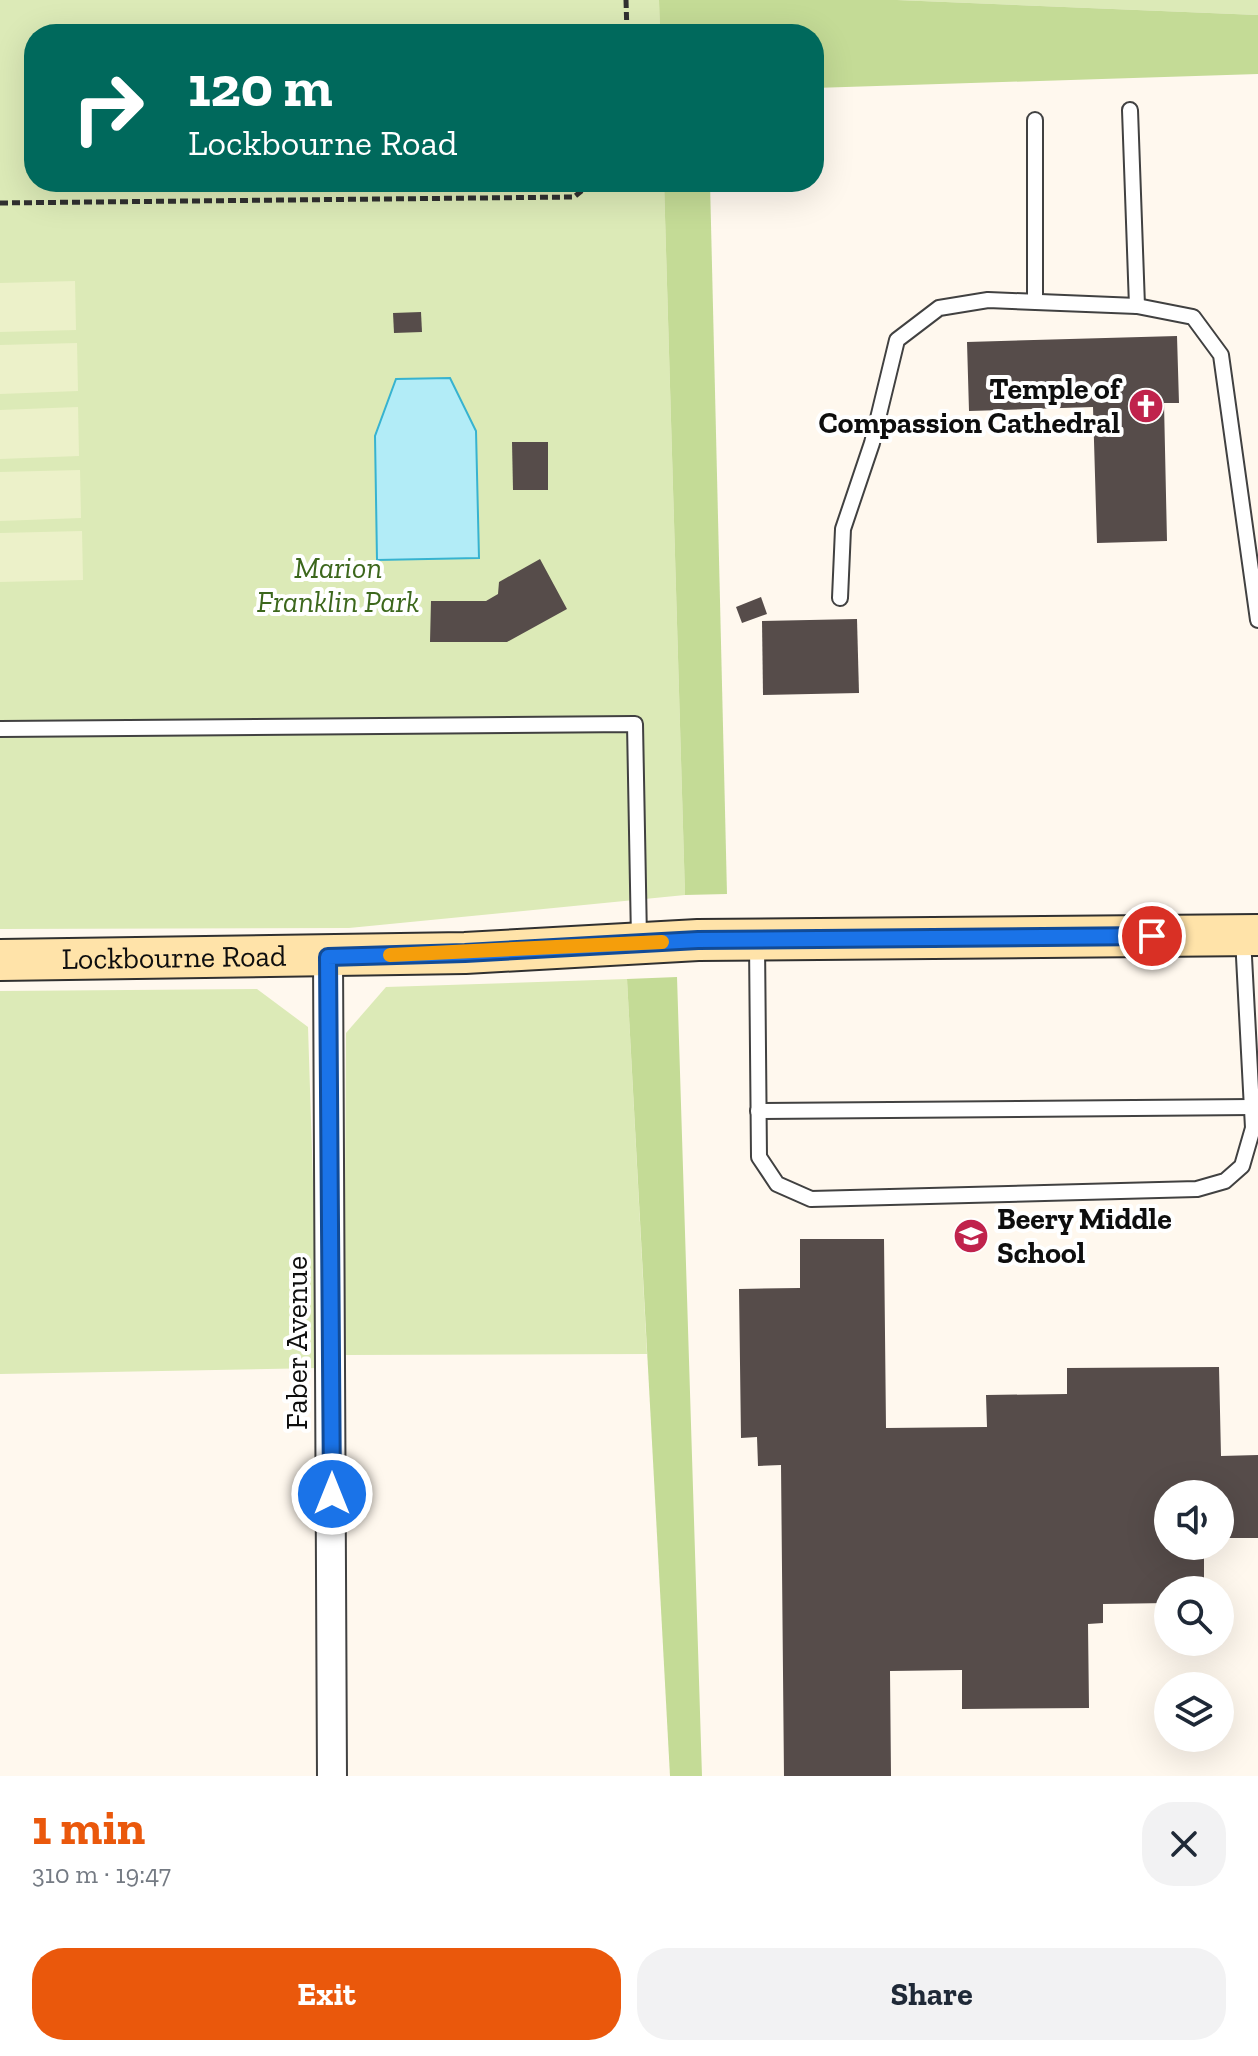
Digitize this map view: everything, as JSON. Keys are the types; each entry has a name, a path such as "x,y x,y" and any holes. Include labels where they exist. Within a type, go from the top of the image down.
{"main road":[{"name":"Lockbourne Road","path":"0,960 328,957 757,939 1250,935"}],"street":[{"name":"Faber Avenue","path":"328,957 332,1776"}],"lane":[{"path":"1130,110 1137,306"},
{"path":"1035,120 1035,301"},
{"path":"840,598 843,529 872,443 897,340 939,308 988,300 1137,306 1193,317 1221,355 1258,620"},
{"path":"0,729 635,724 639,943"},
{"path":"757,939 759,1157 777,1184 811,1199 1197,1189 1225,1181 1242,1166 1253,1128 1250,935"},
{"path":"758,1111 1252,1107"}],"path":[{"path":"626,0 627,24"},
{"path":"0,203 574,197 580,192"}],"green space":[{"name":"Marion Franklin Park","path":"0,0 659,0 660,24 24,24 24,192 664,192 685,895 349,928 0,929"},
{"path":"659,0 897,0 1258,15 1258,74 824,88 824,24 660,24"},
{"path":"897,0 1258,0 1258,15"},
{"path":"664,192 710,192 727,894 685,895"},
{"path":"75,281 76,330 0,332 0,283"},
{"path":"77,343 78,391 0,394 0,345"},
{"path":"78,407 79,456 0,459 0,410"},
{"path":"80,470 81,518 0,521 0,472"},
{"path":"82,531 83,580 0,582 0,533"},
{"path":"677,977 702,1776 670,1776 627,979"},
{"path":"627,979 647,1354 344,1355 346,1033 386,987"},
{"path":"257,989 308,1027 319,1368 0,1374 0,991"}],"water":[{"path":"450,378 476,431 479,558 377,560 375,436 396,379"}],"building":[{"path":"421,312 422,332 394,333 393,313"},
{"path":"1177,336 1179,403 1164,403 1167,541 1097,543 1093,407 969,411 967,342"},
{"path":"512,442 548,442 548,490 513,490"},
{"path":"540,559 567,609 507,642 430,642 431,601 486,601 498,594 499,582"},
{"path":"761,597 767,614 742,623 736,607"},
{"path":"857,619 859,693 763,695 762,621"},
{"path":"800,1239 884,1239 886,1428 987,1427 986,1395 1067,1394 1067,1368 1219,1367 1221,1456 1258,1455 1258,1538 1234,1538 1234,1480 1154,1480 1154,1560 1204,1560 1204,1576 1154,1576 1154,1603 1103,1604 1103,1623 1088,1624 1089,1708 962,1709 962,1670 890,1671 891,1776 784,1776 781,1465 758,1466 757,1437 741,1438 739,1289 800,1288"}],"slow traffic":[{"path":"390,955 662,942"}],"place":[{"name":"Temple of Compassion Cathedral","path":"1146,406"},
{"name":"Beery Middle School","path":"971,1236"}],"route":[{"path":"332,1494 328,957 698,940 1152,936"}]}
